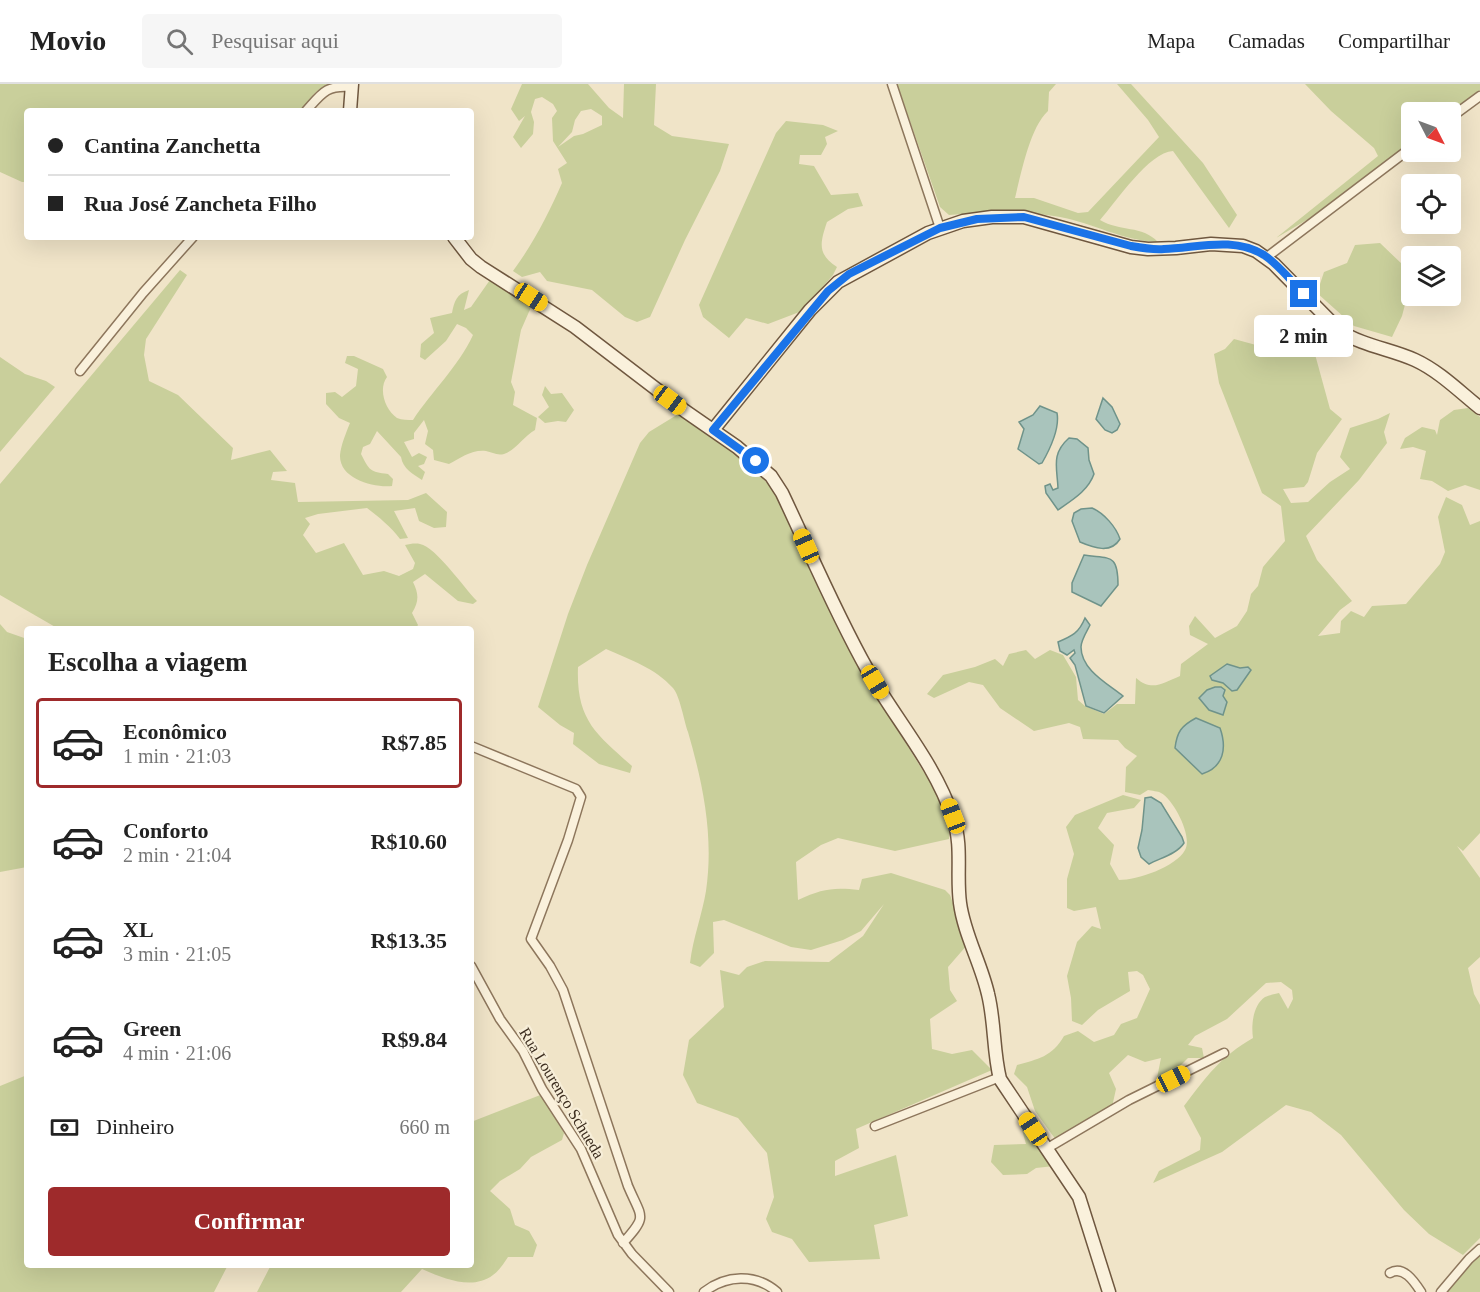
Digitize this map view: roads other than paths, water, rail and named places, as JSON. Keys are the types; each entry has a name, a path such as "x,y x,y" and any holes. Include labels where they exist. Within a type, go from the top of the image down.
{"street":[{"path":"892,84 940,228"},
{"path":"309,108 326,90 351,85 350,108"},
{"path":"1461,110 1480,96"},
{"path":"1266,257 1401,155"},
{"path":"713,430 828,291 849,274 940,228 977,219 1024,217 1131,246 1161,249 1198,245 1244,246 1266,257 1340,332 1418,361 1440,375 1480,408"},
{"path":"80,370 190,240"},
{"path":"456,240 471,259 481,267 575,327 670,400 756,461 771,476 848,635 883,696 944,792 957,828 960,904 989,998 1000,1077 1079,1197 1109,1292"},
{"path":"474,747 576,789 581,797 531,939 563,990 628,1186 641,1213 639,1225 623,1244"},
{"name":"Rua Lourenço Schueda","path":"474,971 500,1019 523,1051 542,1089 581,1149 623,1244 669,1292"},
{"path":"1046,1149 1129,1100 1224,1053"},
{"path":"875,1126 1000,1077"},
{"path":"1441,1292 1469,1259 1480,1250"},
{"path":"1389,1273 1401,1270 1421,1292"},
{"path":"704,1292 722,1281 746,1278 777,1292"}],"water":[{"path":"1103,398 1112,407 1120,424 1112,433 1105,430 1096,419"},
{"path":"1040,406 1057,413 1058,419 1051,445 1042,463 1039,464 1018,449 1024,429 1019,422 1033,415"},
{"path":"1069,438 1077,439 1088,448 1094,474 1084,490 1058,510 1046,493 1045,486 1050,484 1053,490 1058,488 1057,455"},
{"path":"1092,508 1113,525 1118,534 1120,539 1112,547 1096,548 1080,542 1072,521 1074,513 1081,509"},
{"path":"1084,555 1106,558 1114,562 1116,567 1118,585 1101,606 1072,592 1072,583"},
{"path":"1085,618 1090,625 1081,644 1085,663 1096,676 1123,696 1104,713 1086,706 1075,665 1070,658 1075,653 1074,650 1067,655 1060,651 1058,642 1074,633"},
{"path":"1227,664 1240,668 1248,667 1251,670 1237,690 1232,691 1223,683 1212,680 1210,676"},
{"path":"1215,687 1225,690 1223,696 1227,702 1223,715 1209,710 1199,698 1207,690"},
{"path":"1196,718 1220,728 1223,743 1219,762 1202,774 1175,748 1181,730"},
{"path":"1151,797 1161,803 1184,843 1173,853 1149,864 1141,857 1138,848 1145,798"}]}
